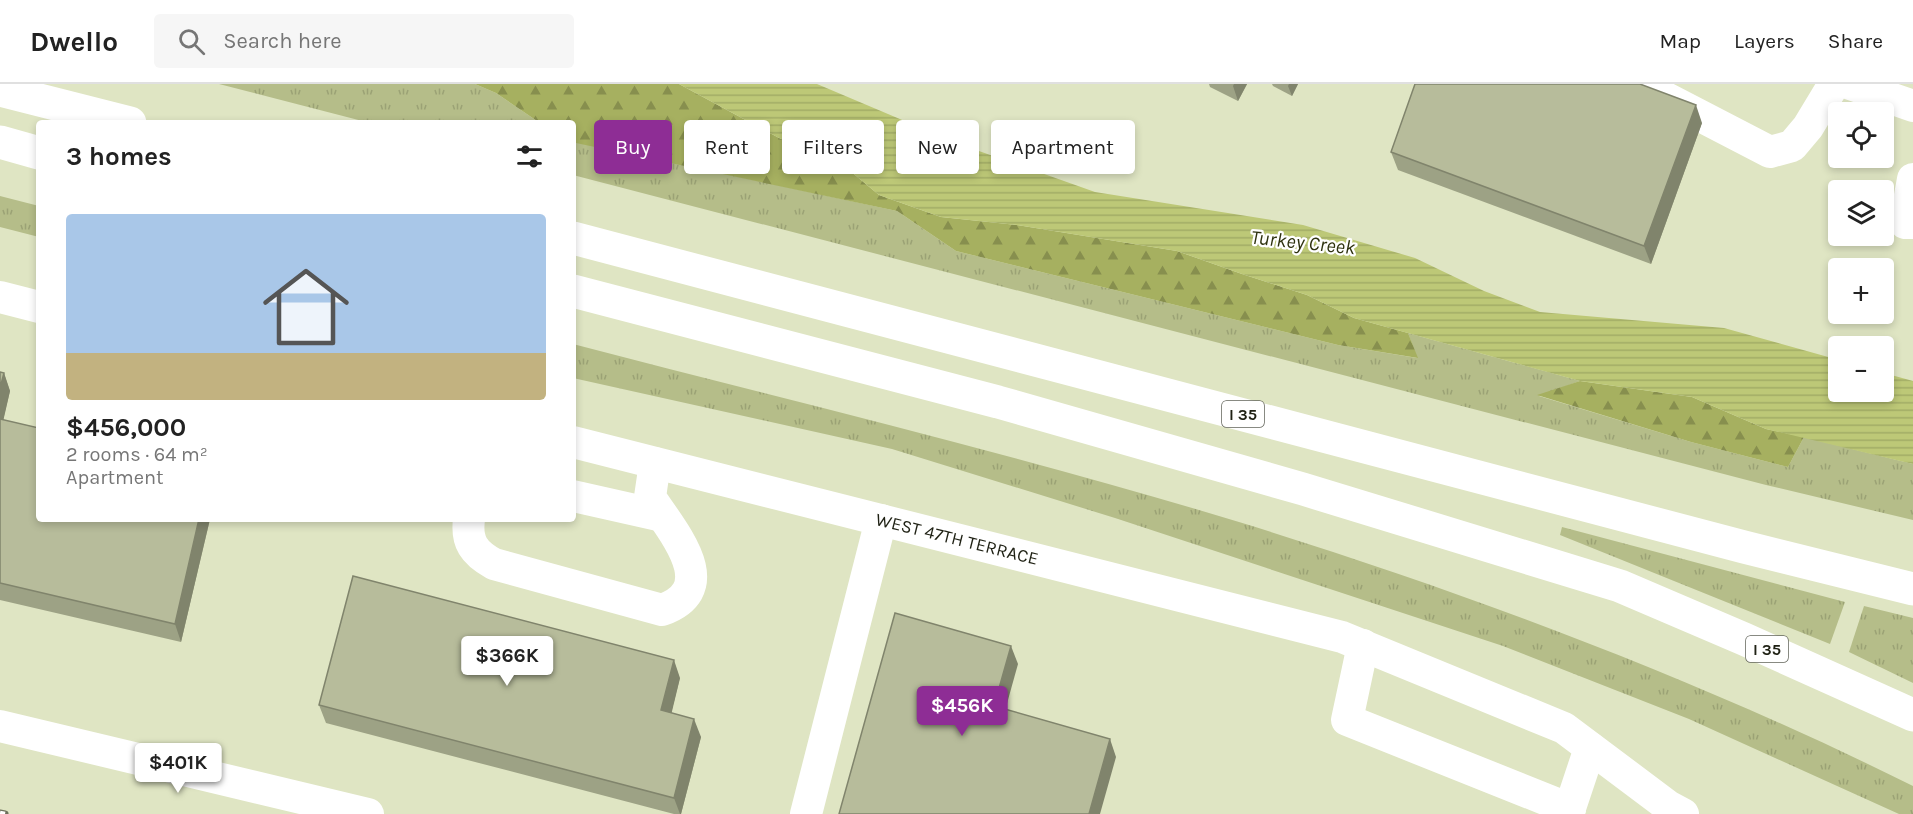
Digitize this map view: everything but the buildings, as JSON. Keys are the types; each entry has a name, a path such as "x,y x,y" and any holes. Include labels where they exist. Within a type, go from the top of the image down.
{"highway":[{"path":"0,90 118,120"},
{"path":"0,142 36,152"},
{"name":"I 35","path":"576,239 1744,547 1913,589"},
{"name":"I 35","path":"576,292 1009,405 1303,489 1620,586 1913,715"}],"street":[{"path":"1639,84 1770,152 1792,146 1808,127 1834,84"},
{"path":"1850,84 1913,106"},
{"path":"1913,179 1905,223 1913,223"},
{"path":"0,297 36,306"},
{"name":"WEST 47TH TERRACE","path":"576,443 1352,641 1564,728 1668,806 1683,814"},
{"path":"469,522 470,542 479,556 494,564 662,610 676,605 689,592 692,572 686,552 650,497 655,463"},
{"path":"576,497 662,516"},
{"path":"806,814 881,520"},
{"path":"1352,641 1347,720 1569,812 1590,748"},
{"path":"0,726 368,814"}],"green space":[{"path":"219,84 475,84 496,93 536,120 358,120"},
{"path":"475,84 679,84 746,120 684,120 684,166 672,163 672,120 594,120 594,147 576,143 576,120 536,120 496,93"},
{"path":"770,133 782,139 782,174 854,174 879,195 941,217 1017,225 1177,251 1307,295 1354,318 1408,333 1418,358 1338,345 956,251 897,211 722,174 770,174"},
{"path":"576,142 594,146 594,174 672,174 672,162 684,165 684,174 726,174 897,211 956,251 1338,345 1417,358 1408,333 1580,381 1539,396 1691,442 1788,467 1804,437 1913,464 1913,520 1766,485 576,176"},
{"path":"0,196 36,205 36,236 0,227"},
{"path":"576,345 1156,497 1324,549 1496,608 1666,674 1832,747 1913,786 1913,814 1899,814 1689,719 1503,646 1115,518 892,449 576,379"},
{"path":"1580,381 1692,397 1766,429 1804,437 1788,467 1691,442 1537,395"},
{"path":"1562,527 1845,602 1830,644 1560,535"},
{"path":"1864,606 1913,618 1913,683 1849,652"}],"water":[{"name":"Turkey Creek","path":"679,84 817,84 902,120 896,120 896,174 979,174 979,151 991,155 991,174 1044,174 1095,192 1303,225 1415,258 1484,291 1540,312 1724,328 1828,357 1828,402 1894,402 1894,376 1913,381 1913,464 1766,429 1692,397 1580,381 1354,318 1307,295 1177,251 1017,225 941,217 879,195 854,174 884,174 884,120 782,120 782,139 770,133 770,120 746,120"}],"railway":[{"path":"0,813 5,814"}]}
